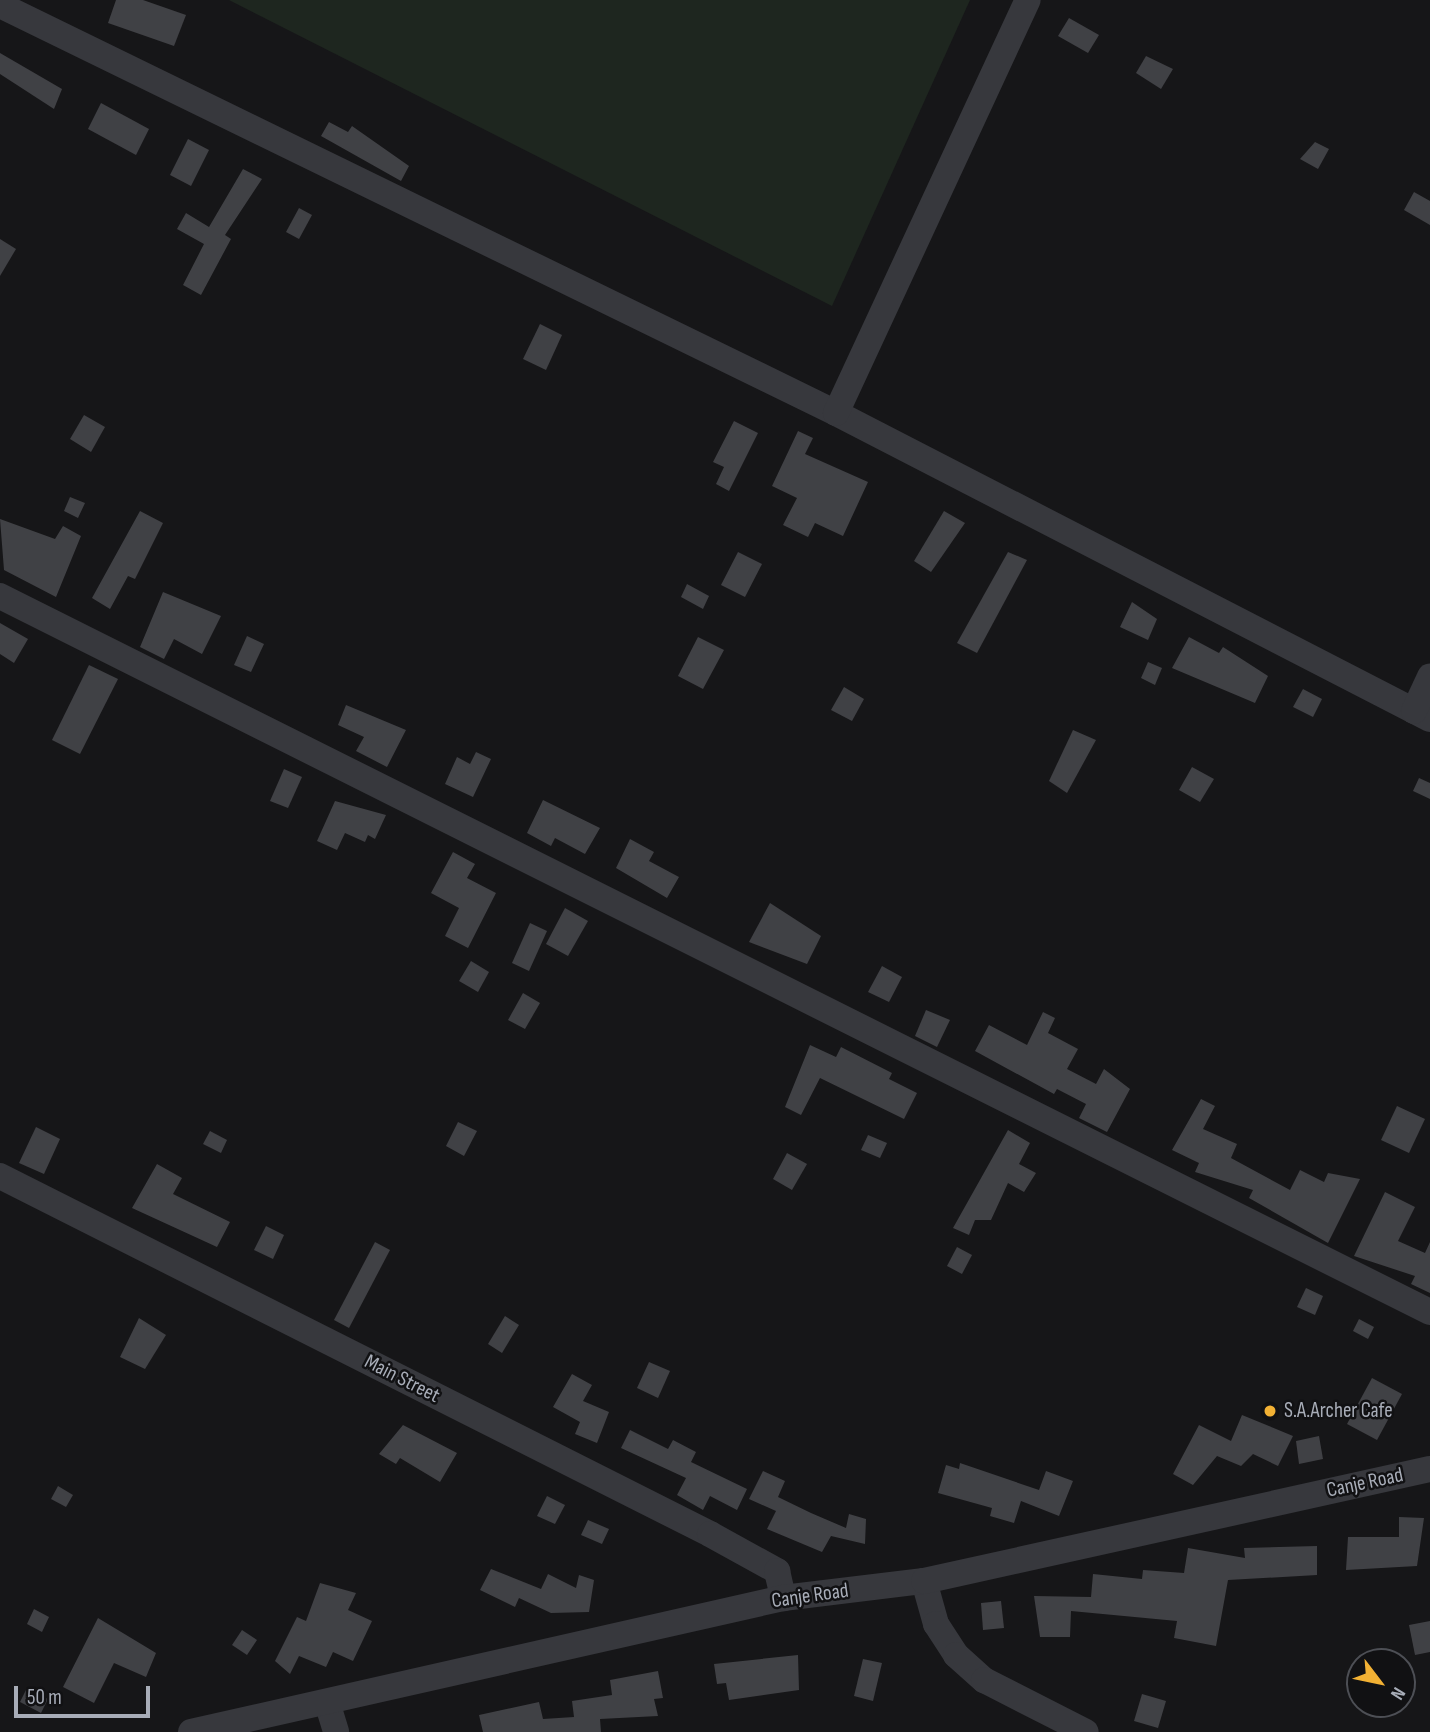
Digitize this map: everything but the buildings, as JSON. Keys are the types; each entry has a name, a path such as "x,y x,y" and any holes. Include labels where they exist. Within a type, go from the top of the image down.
{"street":[{"path":"835,413 1028,0"},
{"path":"0,5 835,413 1422,715 1430,677"},
{"path":"0,596 1430,1312"},
{"name":"Main Street","path":"0,1176 710,1534 777,1571 783,1598"},
{"name":"Canje Road","path":"191,1732 783,1598 924,1581 1430,1469"},
{"path":"924,1581 936,1624 956,1655 984,1680 1077,1730"},
{"path":"327,1702 336,1732"}],"shaded area":[{"path":"229,0 970,0 832,306"}],"place":[{"name":"S.A.Archer Cafe","path":"1270,1411"}]}
